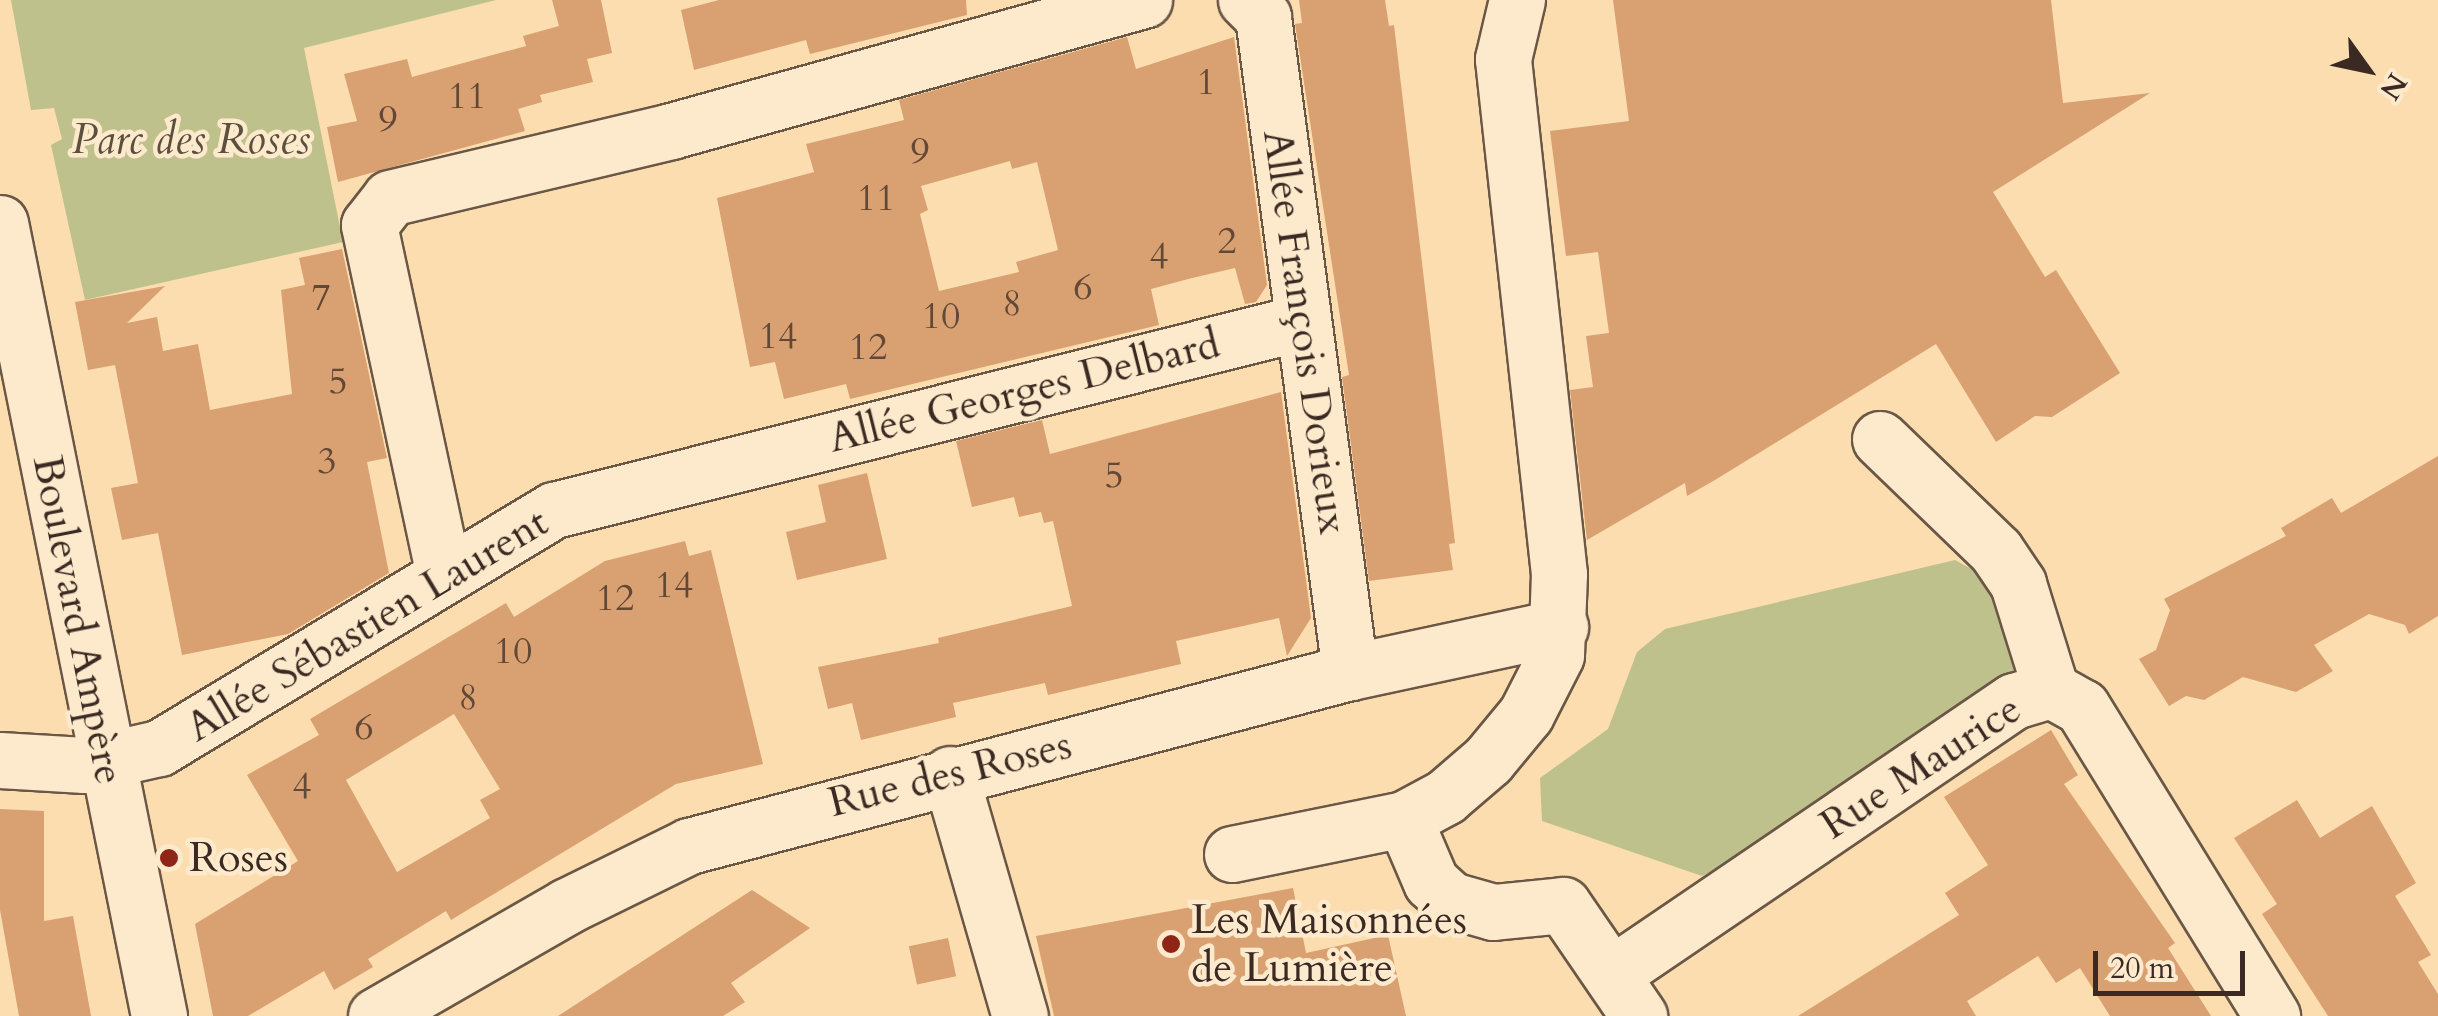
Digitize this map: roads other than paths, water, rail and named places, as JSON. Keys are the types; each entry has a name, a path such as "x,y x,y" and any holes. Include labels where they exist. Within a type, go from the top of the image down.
{"street":[{"path":"444,575 369,225 390,198 671,131 1144,0"},
{"name":"Allée François Dorieux","path":"1246,0 1263,17 1350,672"},
{"path":"1232,854 1404,820 1446,797 1488,760 1544,687 1560,627 1503,59 1517,0"},
{"name":"Boulevard Ampère","path":"0,223 159,1016"},
{"name":"Allée Georges Delbard","path":"746,459 1303,322"},
{"path":"1880,438 1996,551 2018,584 2052,690"},
{"name":"Allée Sébastien Laurent","path":"0,760 106,763 159,748 554,510 746,459"},
{"name":"Rue des Roses","path":"376,1016 567,906 688,846 950,774 1350,672 1560,627"},
{"name":"Rue Maurice","path":"1626,995 2014,701 2052,690 2082,708 2272,1016"},
{"path":"950,774 1020,1016"},
{"path":"1404,820 1430,882 1451,900 1493,912 1563,905 1626,995"}],"place":[{"name":"Roses","path":"169,858"},
{"name":"Les Maisonnées de Lumière","path":"1171,944"}],"park label":[{"name":"Parc des Roses","path":"191,140"}]}
